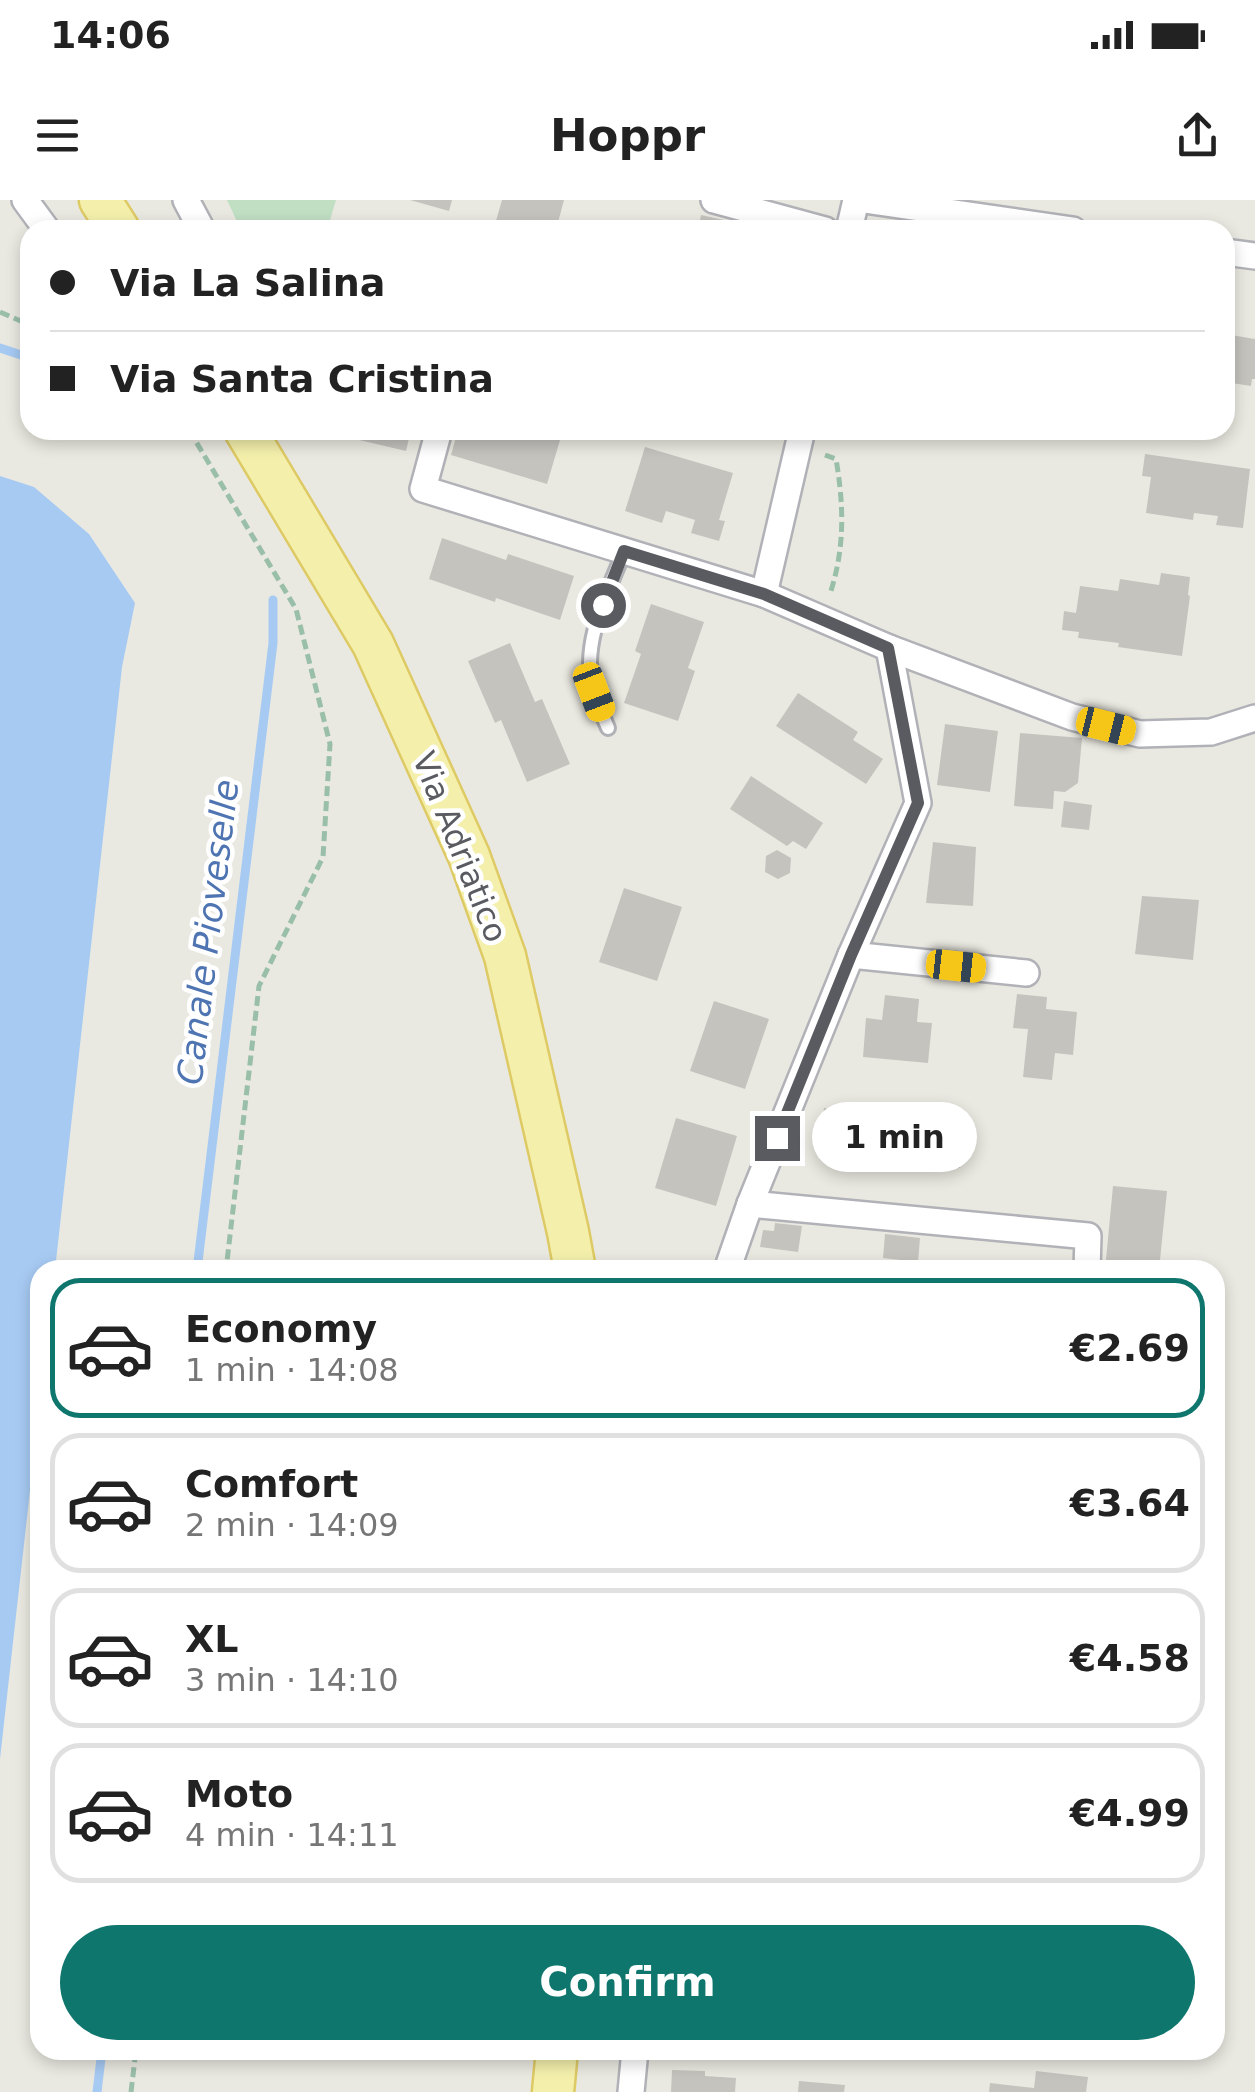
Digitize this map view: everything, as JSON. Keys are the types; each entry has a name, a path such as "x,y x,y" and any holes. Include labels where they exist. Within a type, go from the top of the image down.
{"main road":[{"name":"Via Adriatico","path":"255,440 373,644 469,856 504,956 573,1260"},
{"path":"553,2092 556,2060"}],"street":[{"path":"714,200 789,220"},
{"path":"864,200 1003,220"},
{"path":"436,440 423,489 764,594 888,648 1072,718 1140,734 1211,732 1255,718"},
{"path":"764,594 799,440"},
{"path":"731,1260 750,1204 851,955 918,803 888,648"},
{"path":"851,955 1026,973"},
{"path":"750,1204 1088,1236 1087,1260"},
{"path":"631,2092 633,2060"}],"lane":[{"path":"608,728 590,670 593,632 624,551"}],"path":[{"path":"195,440 296,609 330,744 322,858 259,986 227,1260"},
{"path":"805,440 836,459 843,503 838,566 821,619"},
{"path":"132,2092 135,2060"}],"green space":[{"path":"227,200 336,200 330,220 236,220"}],"water":[{"path":"0,476 34,487 89,534 135,603 122,667 56,1260 30,1260 30,1490 0,1759"}],"building":[{"path":"410,200 452,200 449,211"},
{"path":"502,200 564,200 559,220 496,220"},
{"path":"1235,336 1255,339 1255,379 1251,386 1235,384"},
{"path":"359,440 409,440 406,451"},
{"path":"455,440 560,440 547,484 451,455"},
{"path":"645,447 733,473 719,520 725,521 719,541 691,533 695,520 666,511 662,523 625,511"},
{"path":"1145,454 1250,469 1243,528 1216,525 1218,516 1194,513 1193,520 1146,513 1151,477 1142,476"},
{"path":"442,538 506,560 508,554 574,576 560,620 429,579"},
{"path":"1161,573 1190,577 1182,656 1118,647 1119,643 1078,638 1079,632 1062,630 1064,611 1076,613 1080,586 1118,591 1120,579 1159,585"},
{"path":"651,604 704,622 688,668 695,671 678,721 624,703 641,654 635,651"},
{"path":"510,643 535,702 542,699 570,764 527,782 501,720 495,723 468,661"},
{"path":"798,693 858,732 853,740 883,759 866,784 776,726"},
{"path":"945,724 998,731 990,792 937,785"},
{"path":"1020,733 1082,738 1078,783 1065,792 1054,791 1053,809 1014,806"},
{"path":"751,776 823,823 806,849 793,841 787,846 730,809"},
{"path":"1064,801 1092,805 1089,830 1061,827"},
{"path":"933,842 976,847 973,906 926,903"},
{"path":"777,850 791,858 790,873 778,879 765,872 766,856"},
{"path":"624,888 682,907 657,981 599,962"},
{"path":"1142,896 1199,900 1193,960 1135,954"},
{"path":"1017,994 1047,997 1046,1009 1077,1012 1073,1055 1055,1053 1052,1080 1023,1077 1028,1029 1013,1028"},
{"path":"885,995 919,999 917,1022 932,1023 928,1063 863,1057 866,1018 882,1020"},
{"path":"714,1001 769,1019 745,1089 690,1071"},
{"path":"824,1108 878,1113 874,1156 820,1150"},
{"path":"676,1118 737,1136 716,1206 655,1188"},
{"path":"911,1118 965,1124 960,1168 906,1162"},
{"path":"1113,1186 1167,1191 1160,1260 1106,1260"},
{"path":"775,1223 802,1226 798,1252 760,1247 763,1230 774,1231"},
{"path":"885,1234 920,1238 918,1260 883,1258"},
{"path":"672,2070 705,2071 705,2076 736,2078 735,2092 671,2092"},
{"path":"1036,2071 1088,2077 1086,2092 989,2092 990,2083 1034,2088"},
{"path":"799,2081 845,2085 844,2092 798,2092"}],"waterway":[{"name":"Canale Pioveselle","path":"0,348 20,355"},
{"name":"Canale Pioveselle","path":"198,1260 273,643 273,600"},
{"name":"Canale Pioveselle","path":"97,2092 101,2060"}],"route":[{"path":"603,605 624,551 764,594 888,648 918,803 777,1138"}]}
